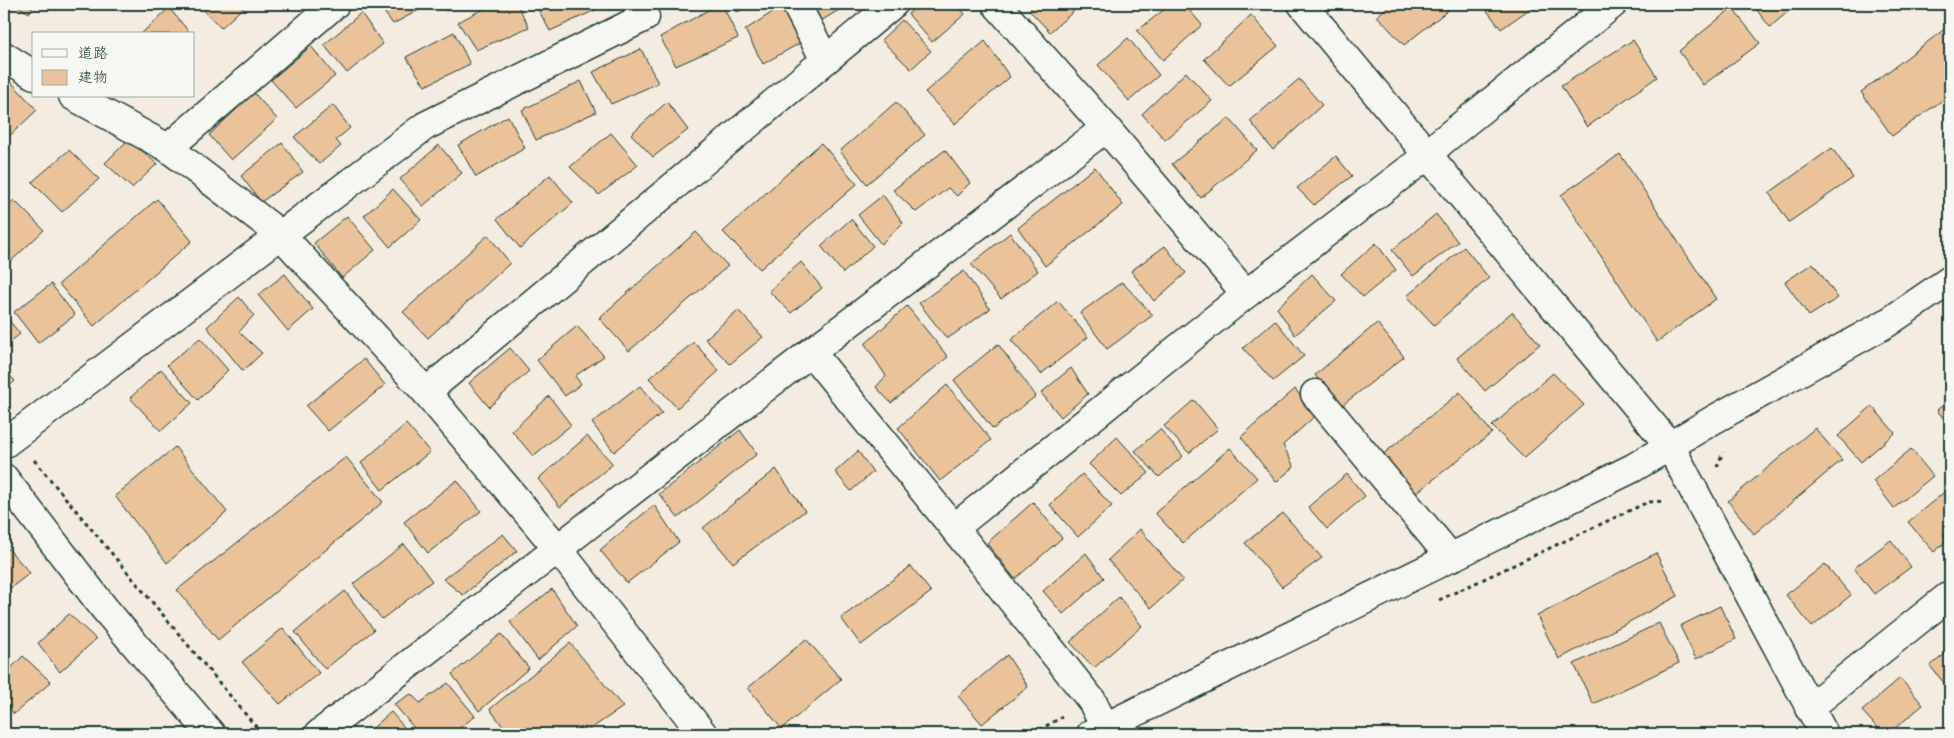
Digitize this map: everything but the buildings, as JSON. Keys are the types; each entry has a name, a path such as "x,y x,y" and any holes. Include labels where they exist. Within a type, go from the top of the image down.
{"street":[{"path":"168,148 334,4"},
{"path":"4,444 425,126 645,17 638,4"},
{"path":"796,4 825,60"},
{"path":"426,392 893,4"},
{"path":"996,4 1106,128 1246,294"},
{"path":"1302,4 1670,446 1824,734"},
{"path":"954,528 1246,294 1428,155 1448,136 1613,4"},
{"path":"4,56 32,74"},
{"path":"77,98 168,148 280,234 426,392 558,549 703,734"},
{"path":"319,734 812,352 1106,128"},
{"path":"812,352 1092,701 1101,732 1634,468 1713,420 1887,323 1950,280"},
{"path":"1315,394 1451,558"},
{"path":"4,478 104,608 211,734"},
{"path":"1809,708 1950,595"}],"path":[{"path":"32,457 262,734"},
{"path":"1432,604 1648,502 1672,503"},
{"path":"1032,734 1062,717"}]}
